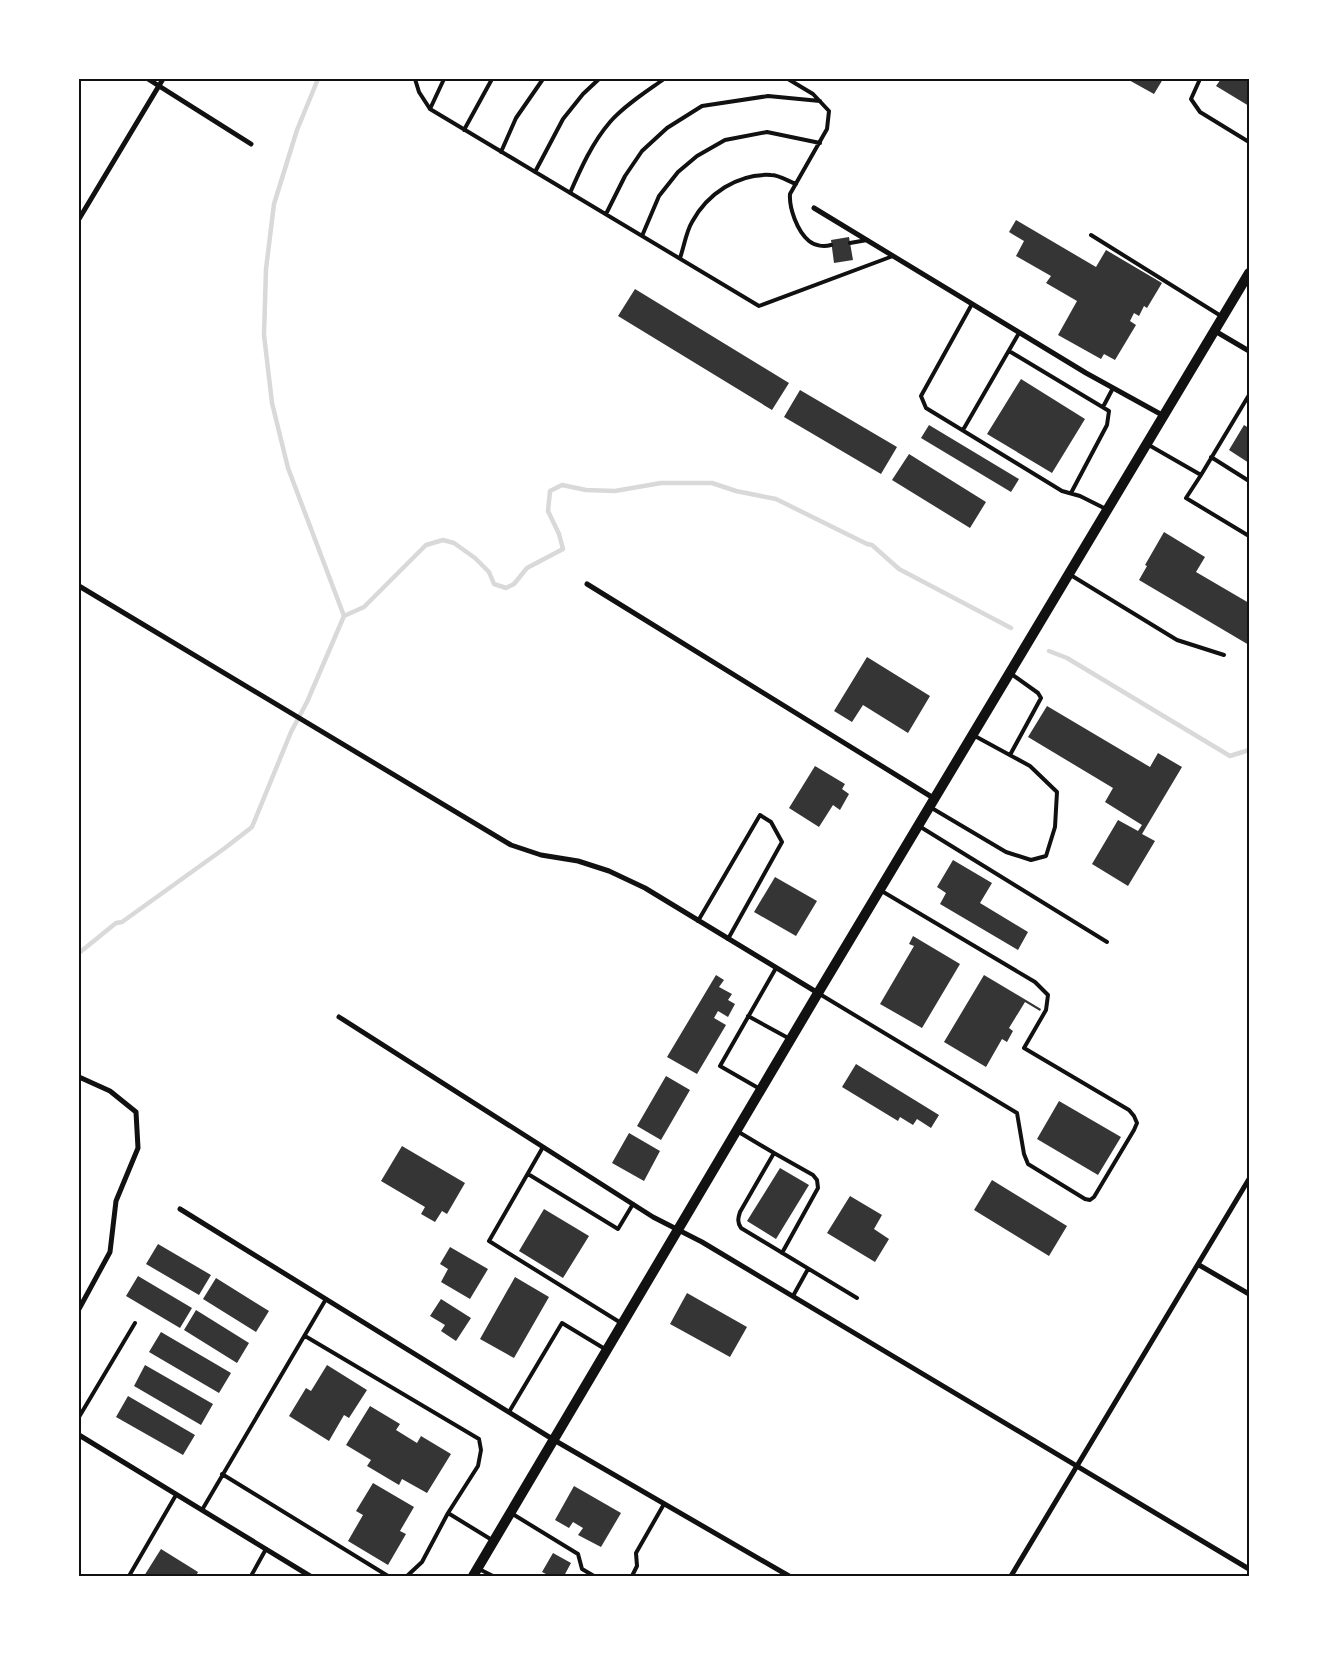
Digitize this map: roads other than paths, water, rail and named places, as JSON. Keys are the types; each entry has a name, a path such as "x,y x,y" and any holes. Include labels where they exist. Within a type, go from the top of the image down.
{"main road":[{"path":"476,1572 818,993 1249,273"}],"street":[{"path":"148,79 251,144"},
{"path":"79,219 163,79"},
{"path":"814,208 1019,333 1164,416"},
{"path":"1215,331 1249,351"},
{"path":"587,584 932,803"},
{"path":"79,586 511,845 609,870 645,888 818,993"},
{"path":"338,1017 633,1204 702,1242 1249,1569"},
{"path":"79,1077 110,1090 136,1112 138,1148 116,1201 110,1252 79,1309"},
{"path":"1011,1576 1249,1179"},
{"path":"180,1209 554,1440 789,1576"},
{"path":"1199,1265 1249,1294"},
{"path":"79,1435 310,1576"}],"lane":[{"path":"415,79 419,92 430,109 759,306 893,256"},
{"path":"430,109 444,79"},
{"path":"464,130 492,79"},
{"path":"501,152 516,118 542,79"},
{"path":"535,172 563,119 583,94 599,79"},
{"path":"570,193 590,150 610,122 638,97 664,79"},
{"path":"788,79 813,94 829,111 827,129 790,194 789,203 798,227 809,241 822,247 831,245"},
{"path":"1200,79 1191,98 1200,112 1249,142"},
{"path":"606,214 625,176 642,151 667,128 702,106 768,96 820,101"},
{"path":"642,236 659,196 678,172 697,156 725,140 767,132 820,143"},
{"path":"680,258 691,223 705,203 724,187 746,178 771,175 796,184"},
{"path":"1091,235 1223,318"},
{"path":"850,243 867,240"},
{"path":"972,304 921,396 926,408 1062,491 1080,496 1108,510"},
{"path":"963,430 1019,333"},
{"path":"1009,351 1109,411 1107,425 1071,493"},
{"path":"1103,407 1113,388"},
{"path":"1249,394 1186,498 1249,536"},
{"path":"1147,444 1201,475"},
{"path":"1211,457 1249,481"},
{"path":"1069,574 1177,640 1224,655"},
{"path":"1010,673 1038,693 1041,698 1010,755"},
{"path":"932,803 1006,852 1031,860 1046,856 1055,827 1057,792 1030,766 973,735"},
{"path":"698,920 760,815 771,822 782,842 728,938"},
{"path":"918,826 1107,942"},
{"path":"818,993 1018,1113 1024,1154 1028,1164 1084,1200 1090,1200 1094,1197 1134,1130 1137,1123 1134,1116 1129,1110 1024,1048 1048,1004 1048,995 1035,982 880,890"},
{"path":"761,1090 720,1066 776,968"},
{"path":"748,1016 791,1039"},
{"path":"737,1131 817,1180 818,1188 782,1253"},
{"path":"543,1147 489,1241 622,1324"},
{"path":"774,1152 740,1212 738,1224 741,1228 808,1270 857,1298"},
{"path":"528,1174 618,1229 633,1204"},
{"path":"793,1296 808,1270"},
{"path":"202,1510 326,1299"},
{"path":"79,1417 135,1323"},
{"path":"509,1412 562,1323 607,1350"},
{"path":"305,1336 478,1439 482,1450 478,1466 448,1513 422,1562 407,1576"},
{"path":"222,1474 388,1576"},
{"path":"129,1576 176,1495"},
{"path":"632,1576 637,1566 636,1552 664,1504"},
{"path":"448,1513 494,1541"},
{"path":"511,1513 578,1554 582,1569 594,1576"},
{"path":"250,1576 266,1549"},
{"path":"476,1572 493,1576"}],"waterway":[{"path":"79,953 116,923 122,922 252,827 291,732 307,702 344,616 288,468 272,403 264,335 266,269 274,204 297,130 318,79"},
{"path":"344,616 364,607 426,545 443,540 454,543 475,558 489,572 494,584 506,588 514,584 527,568 563,549 559,534 548,511 550,491 562,485 586,490 615,491 661,483 712,483 736,491 776,499 872,545 899,569 1011,628"},
{"path":"1049,651 1067,658 1230,756 1249,750"}]}
